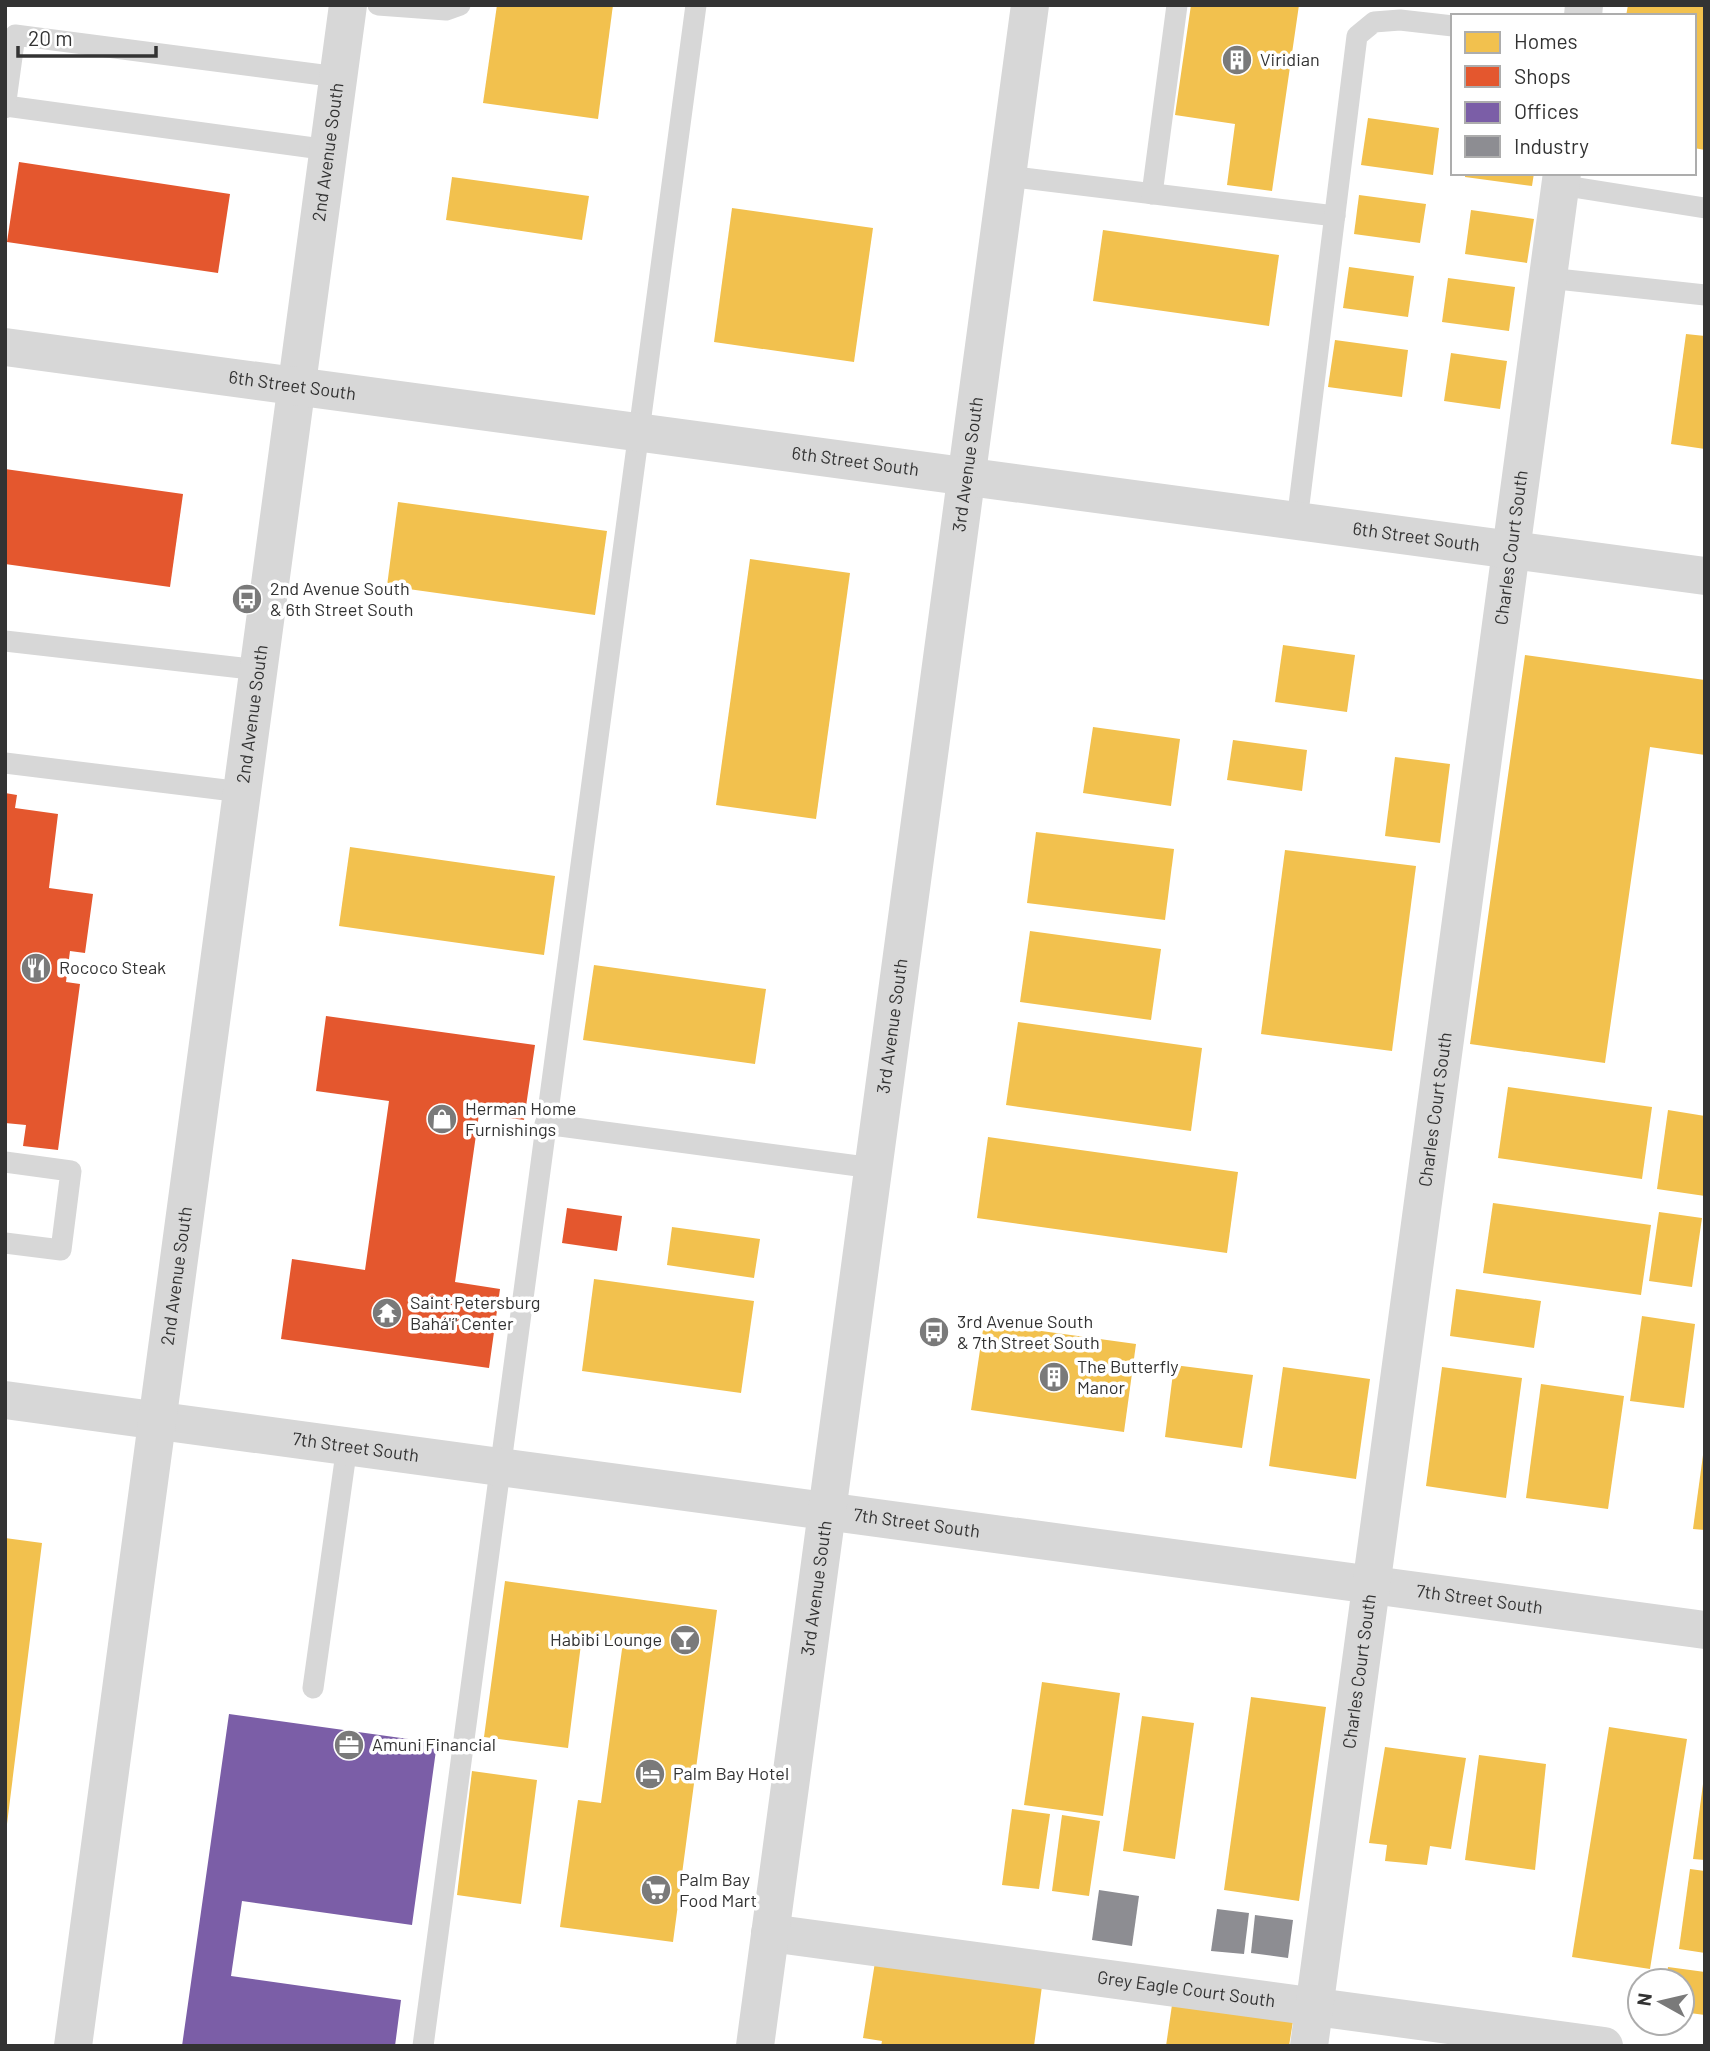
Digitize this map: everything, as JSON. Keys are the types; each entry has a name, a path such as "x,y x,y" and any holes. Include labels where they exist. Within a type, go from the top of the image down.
{"street":[{"name":"2nd Avenue South","path":"73,2046 348,5"},
{"name":"3rd Avenue South","path":"755,2046 1030,5"},
{"name":"Charles Court South","path":"1309,2046 1561,179"},
{"name":"6th Street South","path":"5,346 1705,576"},
{"name":"7th Street South","path":"5,1400 1705,1630"},
{"name":"Grey Eagle Court South","path":"770,1933 1604,2046"}],"lane":[{"path":"378,5 446,10 460,5"},
{"path":"423,2046 696,5"},
{"path":"1152,194 1177,5"},
{"path":"1297,521 1357,36 1374,22 1400,20 1451,26"},
{"path":"329,150 5,107 15,35 338,77"},
{"path":"1007,176 1335,216"},
{"path":"1561,179 1705,208"},
{"path":"1548,278 1705,295"},
{"path":"5,641 259,670"},
{"path":"5,763 242,792"},
{"path":"545,1124 873,1168"},
{"path":"5,1162 71,1171 61,1250 5,1243"},
{"path":"313,1688 347,1447"}],"building: Homes":[{"path":"497,5 613,5 598,119 483,103"},
{"name":"Viridian","path":"1191,5 1299,5 1272,191 1227,185 1235,124 1175,115"},
{"path":"1628,5 1705,5 1705,150 1696,148 1696,14 1626,14"},
{"path":"1368,118 1439,128 1433,175 1361,165"},
{"path":"1465,175 1534,175 1532,186"},
{"path":"452,177 589,196 582,240 446,220"},
{"path":"1359,195 1426,204 1420,243 1354,234"},
{"path":"732,208 873,228 854,362 714,342"},
{"path":"1471,210 1534,219 1527,263 1465,254"},
{"path":"1103,230 1279,255 1269,326 1093,301"},
{"path":"1349,267 1414,276 1408,317 1343,308"},
{"path":"1448,278 1515,287 1509,331 1442,322"},
{"path":"1686,334 1705,336 1705,449 1671,444"},
{"path":"1335,340 1408,350 1402,397 1328,387"},
{"path":"1451,353 1507,361 1500,409 1444,401"},
{"path":"398,502 607,531 595,615 387,586"},
{"path":"750,559 850,573 816,819 716,805"},
{"path":"1283,645 1355,655 1347,712 1275,702"},
{"path":"1525,655 1705,680 1705,755 1650,747 1605,1063 1470,1044"},
{"path":"1093,727 1180,739 1171,806 1083,793"},
{"path":"1233,740 1307,750 1302,791 1227,780"},
{"path":"1395,757 1450,764 1440,843 1385,836"},
{"path":"1036,832 1174,849 1165,920 1027,903"},
{"path":"350,847 555,876 544,955 339,926"},
{"path":"1285,850 1416,866 1392,1051 1261,1034"},
{"path":"1030,931 1161,949 1151,1020 1020,1002"},
{"path":"594,965 766,989 755,1064 583,1040"},
{"path":"1018,1022 1202,1048 1191,1131 1006,1105"},
{"path":"1508,1087 1652,1107 1642,1179 1498,1158"},
{"path":"1668,1110 1705,1116 1705,1196 1657,1189"},
{"path":"988,1137 1238,1172 1227,1253 977,1218"},
{"path":"1493,1203 1651,1225 1641,1295 1483,1273"},
{"path":"1659,1212 1702,1218 1692,1287 1649,1281"},
{"path":"672,1227 760,1239 754,1278 667,1265"},
{"path":"594,1279 754,1301 741,1393 582,1371"},
{"path":"1456,1289 1541,1301 1534,1348 1450,1336"},
{"path":"1642,1316 1695,1324 1684,1408 1630,1401"},
{"name":"The Butterfly Manor","path":"984,1323 1136,1344 1124,1432 971,1410"},
{"path":"1174,1365 1253,1375 1242,1448 1165,1437"},
{"path":"1283,1367 1370,1379 1356,1479 1269,1466"},
{"path":"1442,1367 1522,1378 1506,1498 1426,1486"},
{"path":"1541,1384 1624,1396 1608,1509 1526,1498"},
{"path":"1705,1455 1705,1530 1693,1529"},
{"path":"5,1538 42,1543 7,1824 5,1824"},
{"name":"Palm Bay Hotel","path":"505,1581 717,1610 673,1942 560,1927 578,1800 601,1803 623,1642 582,1636 568,1748 484,1737"},
{"path":"1042,1682 1120,1693 1103,1816 1024,1805"},
{"path":"1251,1697 1326,1707 1299,1901 1224,1890"},
{"path":"1142,1716 1194,1723 1175,1859 1123,1851"},
{"path":"1609,1727 1687,1739 1650,1967 1572,1957"},
{"path":"1385,1747 1466,1758 1451,1849 1430,1846 1427,1865 1385,1861 1387,1845 1369,1843"},
{"path":"1479,1755 1546,1764 1535,1870 1465,1860"},
{"path":"472,1771 537,1780 521,1904 457,1895"},
{"path":"1705,1784 1705,1860 1693,1859"},
{"path":"1012,1809 1050,1814 1039,1889 1002,1885"},
{"path":"1062,1815 1100,1821 1089,1896 1052,1891"},
{"path":"1690,1869 1705,1871 1705,1953 1679,1949"},
{"path":"875,1962 1042,1986 1034,2046 881,2046 882,2041 863,2038"},
{"path":"1696,1971 1705,1972 1705,2015 1696,2014"},
{"path":"1173,1998 1294,2015 1289,2046 1166,2046"}],"building: Shops":[{"path":"19,162 230,194 218,273 7,242"},
{"path":"5,469 183,494 170,587 5,564"},
{"name":"Rococo Steak","path":"5,793 17,795 15,808 58,814 49,888 93,894 85,953 70,951 66,982 80,984 58,1150 23,1146 26,1125 5,1123"},
{"path":"326,1016 535,1045 524,1120 479,1114 455,1282 500,1289 489,1368 281,1339 292,1259 365,1270 389,1101 316,1091"},
{"path":"567,1208 622,1216 617,1251 562,1243"}],"building: Offices":[{"path":"229,1714 437,1743 412,1925 242,1901 231,1976 401,2000 395,2046 182,2046"}],"building: Industry":[{"path":"1099,1890 1139,1896 1132,1946 1092,1940"},
{"path":"1217,1909 1249,1913 1244,1954 1211,1951"},
{"path":"1255,1915 1293,1920 1288,1958 1251,1953"}],"place":[{"name":"Viridian","path":"1237,60"},
{"name":"2nd Avenue South & 6th Street South","path":"247,599"},
{"name":"Rococo Steak","path":"36,968"},
{"name":"Herman Home Furnishings","path":"442,1119"},
{"name":"Saint Petersburg Bahá'í' Center","path":"387,1313"},
{"name":"3rd Avenue South & 7th Street South","path":"934,1332"},
{"name":"The Butterfly Manor","path":"1054,1377"},
{"name":"Habibi Lounge","path":"685,1640"},
{"name":"Amuni Financial","path":"349,1745"},
{"name":"Palm Bay Hotel","path":"650,1774"},
{"name":"Palm Bay Food Mart","path":"656,1890"}]}
